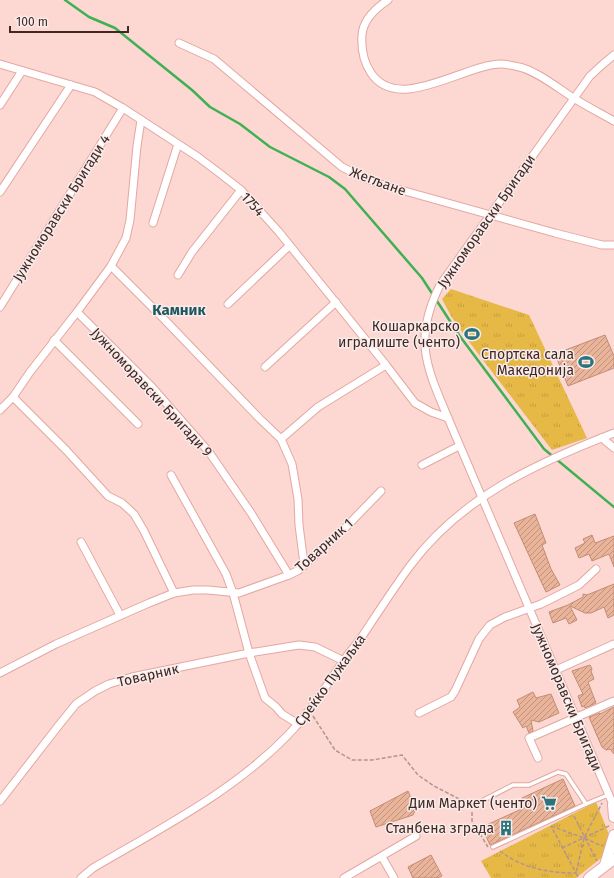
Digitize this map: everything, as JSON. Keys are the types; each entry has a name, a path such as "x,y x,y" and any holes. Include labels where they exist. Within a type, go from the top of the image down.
{"main road":[{"path":"605,865 613,825 611,803"},
{"path":"584,878 614,858"}],"street":[{"path":"388,0 364,23 362,33 362,50 365,64 374,78 387,86 406,89 432,85 462,74 501,64 522,67 614,121"},
{"name":"Жегљане","path":"179,44 214,59 342,167 362,177 383,185 490,215 602,245 614,245"},
{"name":"Јужноморавски Бригади","path":"611,803 556,670 448,418 430,374 425,353 426,323 433,298 440,285 590,76 614,55"},
{"name":"1754","path":"0,64 95,92 123,108 198,157 241,190 279,232 415,403 431,412 448,418"},
{"path":"0,106 22,71"},
{"path":"0,192 71,84"},
{"name":"Јужноморавски Бригади 4","path":"0,308 123,108"},
{"path":"0,410 13,397 54,340 111,266 126,238 130,220 137,146 142,120"},
{"path":"153,223 178,144"},
{"path":"178,275 192,252 241,190"},
{"path":"228,304 290,246"},
{"path":"111,266 281,439 292,464 298,499 299,525 304,564"},
{"path":"265,367 336,302"},
{"name":"Јужноморавски Бригади 9","path":"77,312 152,388 209,452 251,513 288,576"},
{"path":"54,340 138,424"},
{"path":"281,439 318,407 386,365"},
{"path":"13,397 66,450 108,496 122,504 134,514 144,531 174,593"},
{"name":"Среќко Пужаљка","path":"81,878 93,868 192,810 230,785 262,760 310,711 411,565 437,535 461,514 482,498 532,467 614,433"},
{"path":"602,438 614,448"},
{"path":"422,466 460,446"},
{"path":"171,475 226,574 233,593 249,654 265,698 282,714 298,724"},
{"name":"Товарник 1","path":"0,672 56,644 120,615 174,593 193,590 233,593 245,592 288,576 299,570 345,528 381,491"},
{"path":"81,542 120,615"},
{"name":"Јужноморавски Бригади","path":"419,713 450,697 455,691 479,639 490,625 579,585 596,569"},
{"path":"556,670 614,644"},
{"name":"Товарник","path":"0,801 76,704 94,691 109,684 132,677 287,647 308,646 322,650 344,661"},
{"path":"538,758 529,738 614,701"},
{"path":"344,878 416,836"},
{"path":"382,857 394,878"}],"lane":[{"path":"472,806 513,784 529,785 558,772 566,774 586,804"},
{"path":"493,847 586,804 611,803"}],"path":[{"path":"310,711 335,750 352,760 372,760 402,755 418,775 434,786 472,806 472,821 487,847 493,847"},
{"path":"576,873 584,838 611,803"},
{"path":"572,813 584,838 605,865"},
{"path":"562,848 613,825"},
{"path":"584,878 576,873 552,826 608,848"},
{"path":"499,849 509,858 542,870 560,873 576,873"}],"green space":[{"path":"451,289 529,315 587,438 552,450 451,316 442,299"},
{"path":"596,802 610,837 605,855 576,878 491,878 481,861"}],"building":[{"name":"Спортска сала Македонија","path":"605,335 614,356 614,368 568,386 555,354"},
{"path":"535,514 546,543 542,545 551,569 560,585 546,592 514,523"},
{"path":"592,535 595,543 614,536 614,567 609,554 592,561 589,554 579,558 575,548 585,543 583,539"},
{"path":"614,584 614,615 608,618 604,607 591,613 585,613 570,606 577,620 569,624 566,618 553,623 549,612 568,605 583,597 583,594 587,595"},
{"path":"590,665 594,679 588,682 596,703 585,708 584,706 582,707 578,696 583,694 572,671"},
{"path":"533,692 536,698 551,694 559,713 539,722 531,720 533,731 529,733 526,726 523,728 513,712 520,707 517,700"},
{"path":"614,707 614,754 610,749 606,750 602,747 589,717 600,714"},
{"path":"563,779 575,806 490,845 482,827 526,807 522,798"},
{"path":"408,791 416,809 413,815 376,827 370,811"},
{"path":"431,855 442,876 437,878 413,878 408,867"}],"waterway":[{"path":"65,0 89,17 115,28 192,90 210,107 240,124 270,147 329,177 345,189 422,278 459,335 544,449 614,507"}],"place":[{"name":"Кошаркарско игралиште (ченто)","path":"472,334"},
{"name":"Спортска сала Македонија","path":"586,362"},
{"name":"Дим Маркет (ченто)","path":"549,803"},
{"name":"Станбена зграда","path":"506,828"}],"district":[{"name":"Камник","path":"179,310"}]}
